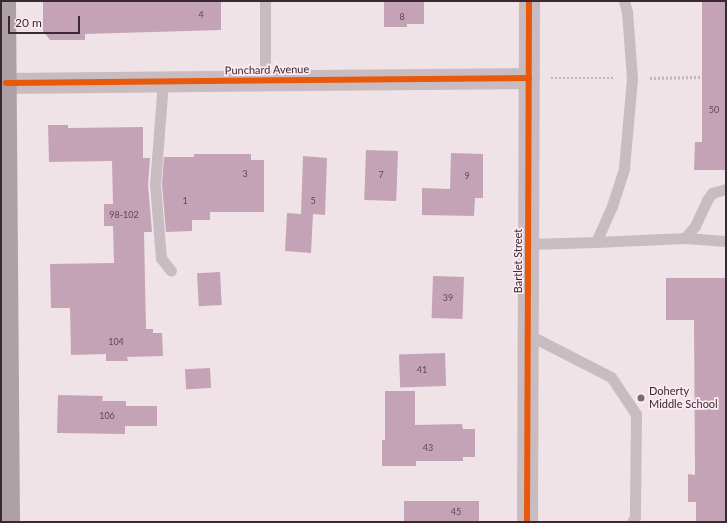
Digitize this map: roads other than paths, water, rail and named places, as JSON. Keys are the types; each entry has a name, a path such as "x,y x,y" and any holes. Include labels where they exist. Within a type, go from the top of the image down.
{"main road":[{"path":"4,1 4,403 9,522"}],"street":[{"name":"Bartlet Street","path":"527,522 529,1"},
{"name":"Punchard Avenue","path":"4,96 163,81 529,78"}],"lane":[{"path":"265,1 265,80"},
{"path":"596,242 612,206 624,168 632,78 627,12 624,1"},
{"path":"163,81 155,184 161,258 171,271"},
{"path":"685,238 695,226 707,200 712,193 726,189"},
{"path":"528,244 685,238 726,240"},
{"path":"527,334 611,377 636,414 634,517 632,522"}],"place":[{"name":"Doherty Middle School","path":"641,398"}]}
